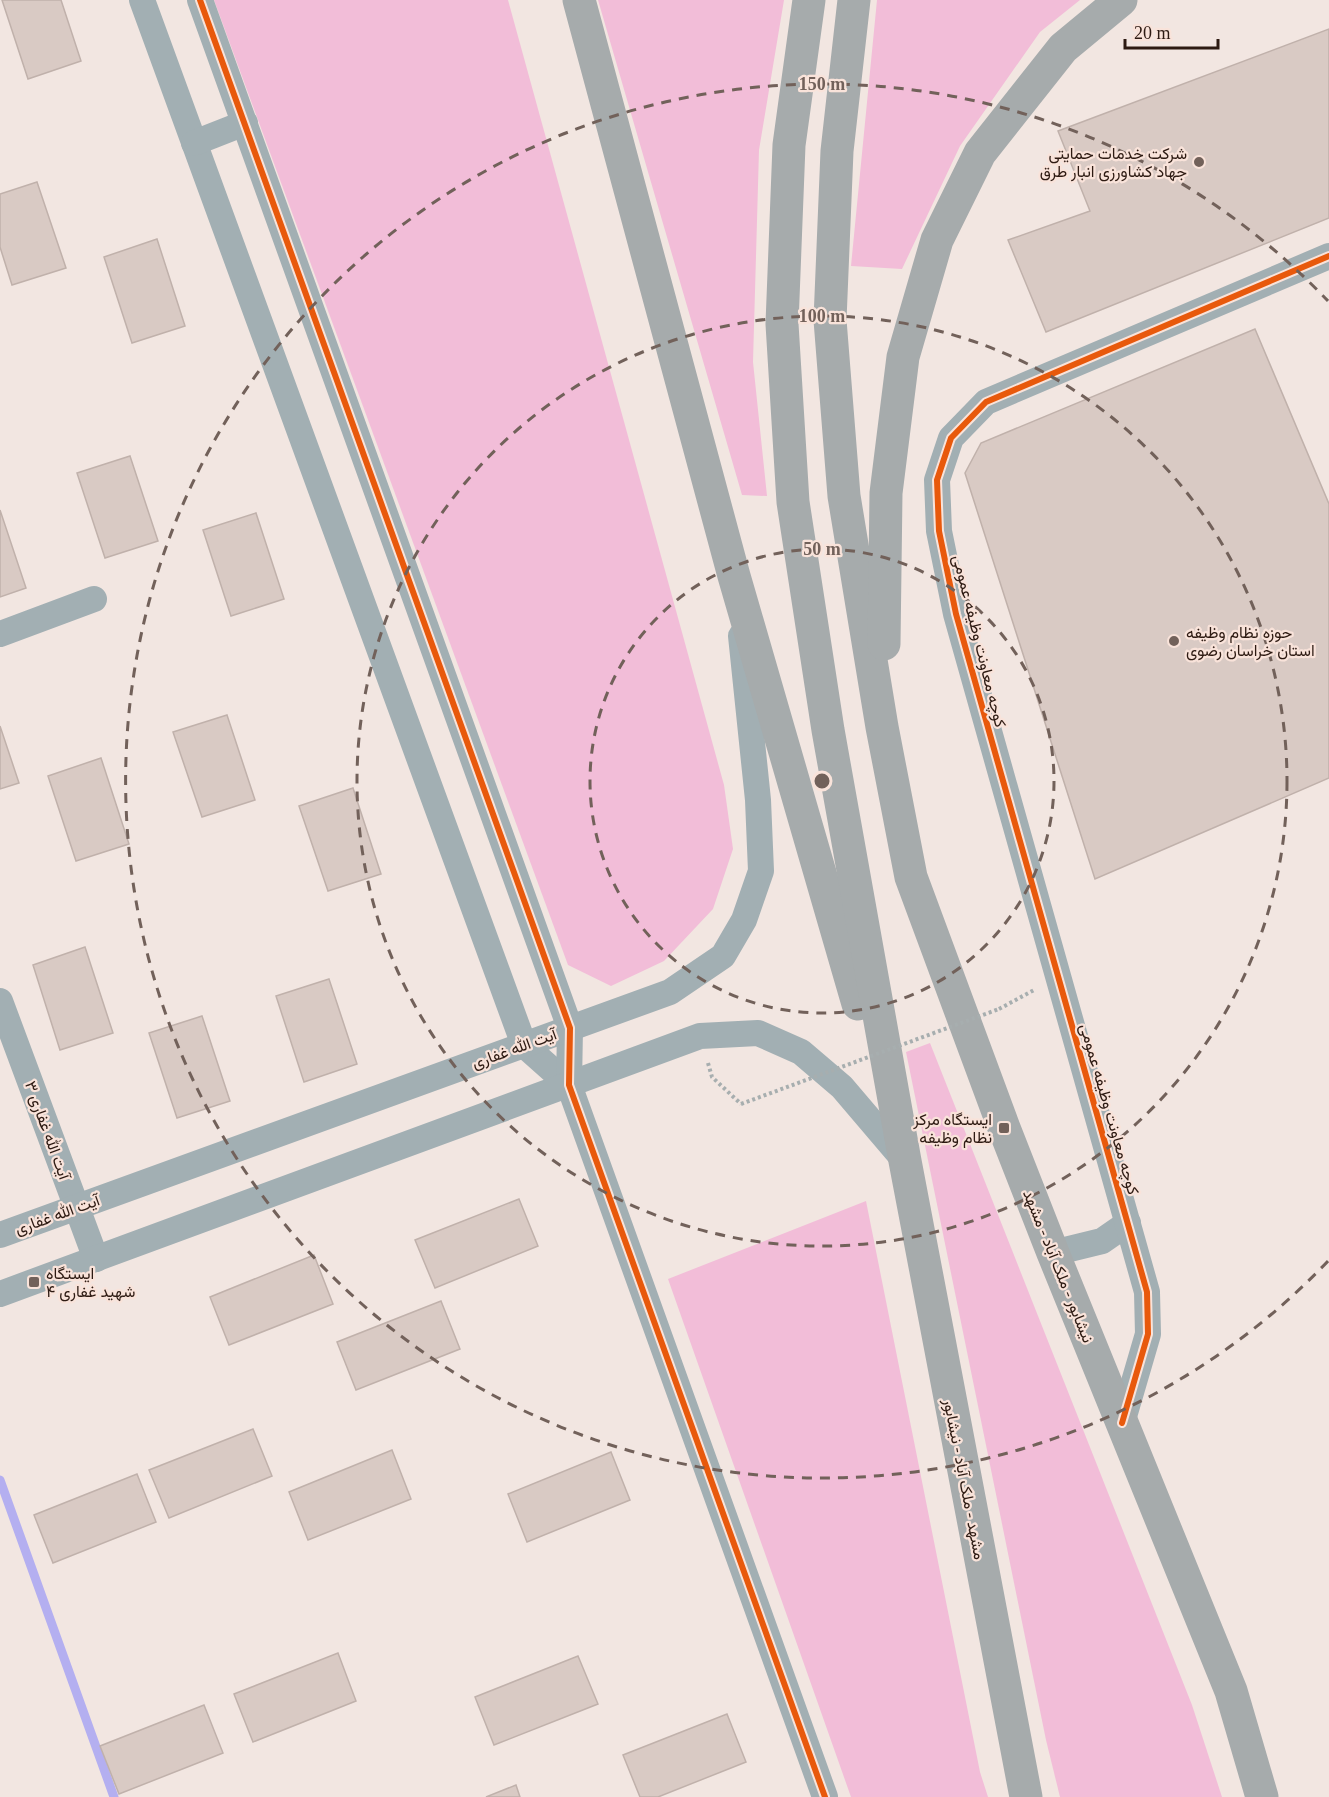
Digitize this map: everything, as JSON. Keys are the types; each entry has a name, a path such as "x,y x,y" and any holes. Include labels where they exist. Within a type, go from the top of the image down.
{"highway":[{"path":"579,0 734,576 905,1161"},
{"path":"809,0 789,146 782,324 793,502 828,730 905,1161"},
{"path":"854,0 837,151 830,320 844,496 882,727"},
{"path":"882,727 886,493 903,357 937,240 980,153 1064,48 1121,0"},
{"name":"نیشابور - ملک آباد - مشهد","path":"882,727 911,876 1053,1253 1231,1691 1262,1797"},
{"name":"مشهد - ملک آباد - نیشابور","path":"905,1161 1026,1797"}],"street":[{"path":"142,0 524,1045 569,1085"},
{"path":"200,0 570,1028 569,1085 825,1797"},
{"path":"194,142 244,123"},
{"name":"کوچه معاونت وظیفه عمومی","path":"1122,1423 1148,1334 1147,1292 956,614 939,531 937,480 951,438 986,402 1329,256"},
{"name":"آیت الله غفاری","path":"0,1235 670,992 723,956 747,910 761,871 758,800 734,576"},
{"path":"0,634 94,599"},
{"name":"آیت الله غفاری ۳","path":"0,1001 96,1259"},
{"path":"0,1294 700,1036 758,1034 801,1052 842,1087 905,1161"},
{"path":"1053,1253 1102,1241 1128,1222"}],"path":[{"path":"712,1077 741,1104 999,1009 1033,990"}],"shaded area":[{"path":"214,0 508,0 724,785 733,849 713,909 664,961 611,986 568,965"},
{"path":"598,0 784,0 759,150 753,362 767,496 742,495"},
{"path":"877,0 1080,0 1040,32 960,146 902,269 851,266"},
{"path":"930,1043 1192,1705 1222,1797 1060,1797 1046,1740 906,1052"},
{"path":"866,1201 980,1772 988,1797 851,1797 668,1279"}],"building":[{"path":"2,0 61,0 81,61 28,79"},
{"name":"شرکت خدمات حمایتی جهاد کشاورزی انبار طرق","path":"1329,29 1329,218 1046,332 1008,240 1090,211 1058,131"},
{"path":"37,182 66,268 12,285 0,247 0,194"},
{"path":"157,239 185,326 132,343 104,257"},
{"name":"حوزه نظام وظیفه استان خراسان رضوی","path":"1255,329 1329,504 1329,778 1095,879 965,473 981,443"},
{"path":"130,456 158,541 105,558 77,473"},
{"path":"0,510 26,588 0,597"},
{"path":"256,513 284,599 231,616 203,530"},
{"path":"227,715 255,800 202,817 173,732"},
{"path":"0,726 19,783 0,789"},
{"path":"101,758 129,844 76,861 48,776"},
{"path":"353,788 381,874 328,891 299,806"},
{"path":"85,947 113,1033 60,1050 33,965"},
{"path":"329,979 357,1064 304,1082 276,996"},
{"path":"202,1016 230,1101 177,1118 149,1033"},
{"path":"519,1199 538,1246 435,1288 415,1240"},
{"path":"314,1255 333,1304 229,1345 210,1297"},
{"path":"441,1301 460,1349 356,1390 337,1342"},
{"path":"253,1429 272,1476 169,1518 149,1470"},
{"path":"392,1450 411,1499 308,1540 289,1492"},
{"path":"611,1452 630,1500 527,1542 508,1494"},
{"path":"137,1474 156,1522 53,1563 34,1515"},
{"path":"338,1653 356,1701 253,1742 234,1694"},
{"path":"578,1656 598,1704 494,1745 475,1697"},
{"path":"204,1705 223,1753 119,1794 100,1746"},
{"path":"727,1714 746,1762 658,1797 640,1797 623,1755"},
{"path":"516,1785 520,1797 486,1797"}],"waterway":[{"path":"0,1480 114,1797"}],"cycle path":[{"path":"200,0 570,1028 569,1085 825,1797"},
{"path":"1122,1423 1148,1334 1147,1292 956,614 939,531 937,480 951,438 986,402 1329,256"}],"place":[{"name":"شرکت خدمات حمایتی جهاد کشاورزی انبار طرق","path":"1199,162"},
{"name":"حوزه نظام وظیفه استان خراسان رضوی","path":"1174,641"},
{"name":"ایستگاه مرکز نظام وظیفه","path":"1004,1128"},
{"name":"ایستگاه شهید غفاری ۴","path":"34,1282"}]}
